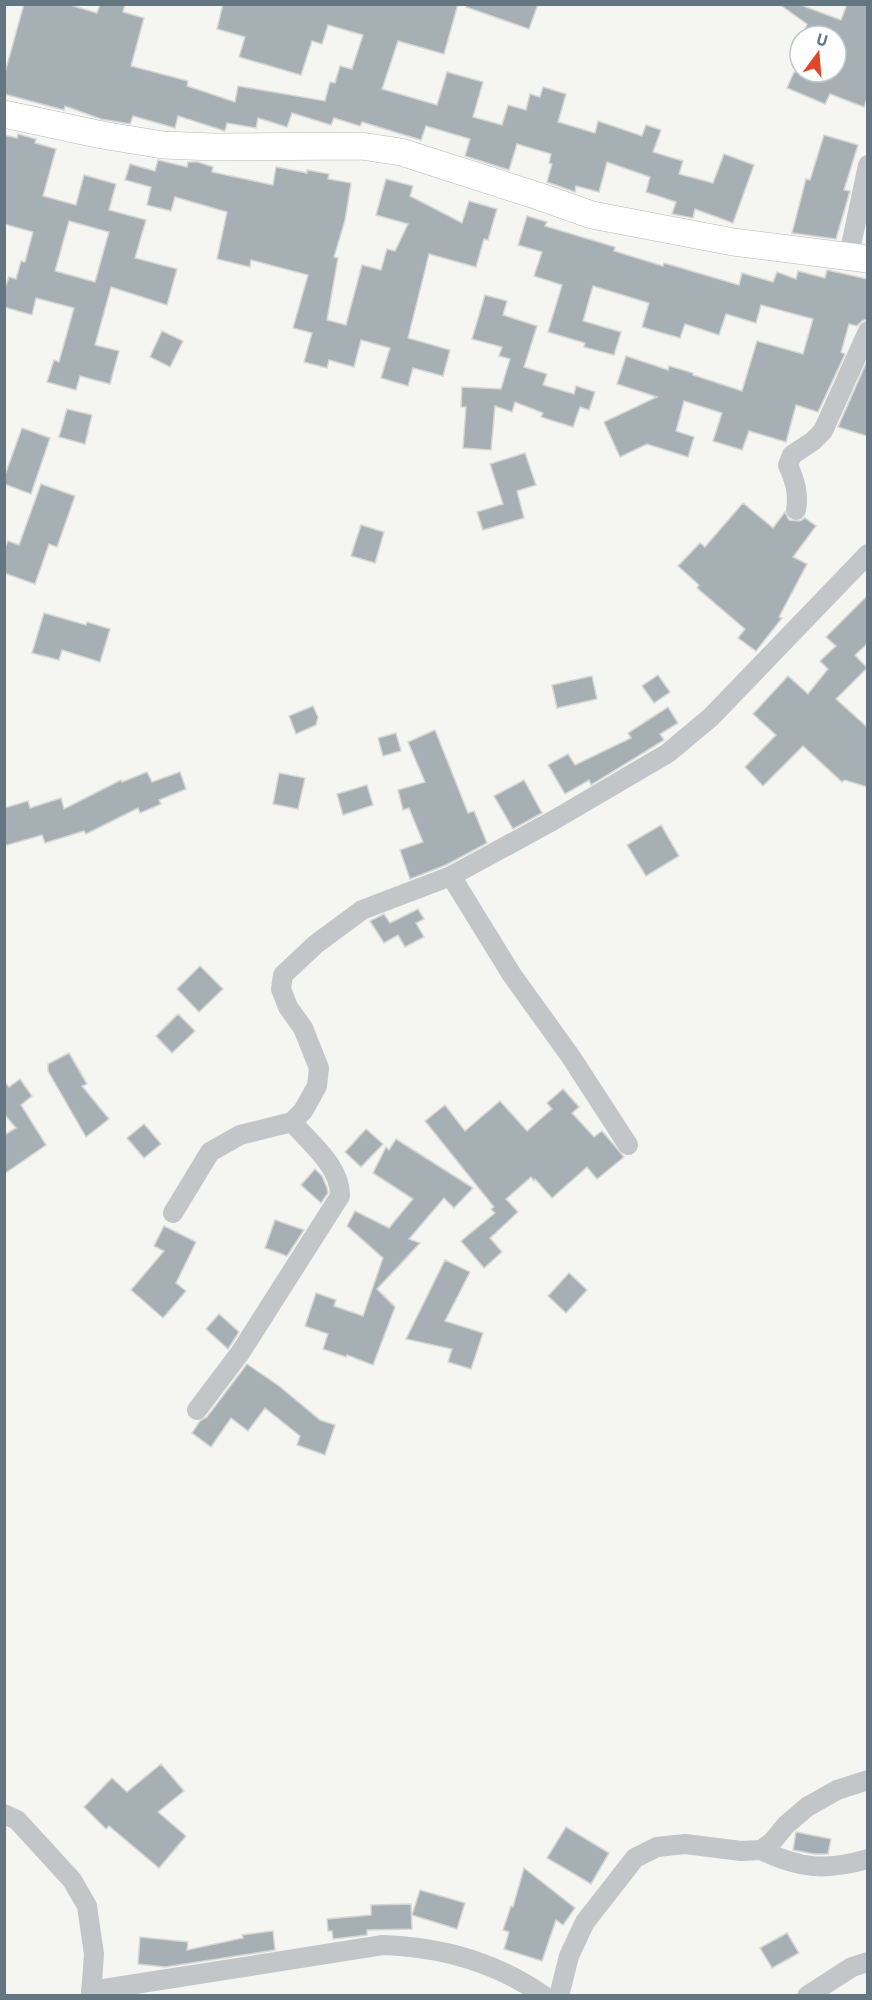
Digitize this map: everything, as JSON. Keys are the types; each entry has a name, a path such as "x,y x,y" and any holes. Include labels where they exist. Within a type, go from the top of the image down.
{"main road":[{"path":"4,114 102,135 163,145 361,146 401,152 538,195 592,215 733,242 858,257"}],"street":[{"path":"858,257 867,165"},
{"path":"796,510 798,497 794,478 788,465 792,456 823,431 867,331"},
{"path":"173,1213 210,1152 240,1135 292,1122 303,1112 317,1086 319,1068 303,1028 288,1007 281,989 283,975 316,944 362,910 451,876 554,820 668,753 711,717 867,554"},
{"path":"451,876 512,975 578,1067 628,1145"},
{"path":"197,1410 240,1353 340,1196 340,1187 331,1166 292,1122"},
{"path":"761,1850 807,1807 837,1790 867,1780"},
{"path":"4,1814 17,1820 72,1880 87,1906 94,1954 91,1993 383,1945 418,1946 476,1960 525,1982 544,1995"},
{"path":"559,1995 569,1956 585,1922 635,1858 657,1847 685,1844 741,1851 761,1850 785,1862 814,1866 841,1867 867,1859"},
{"path":"807,1995 852,1966 867,1962"}],"building":[{"path":"24,4 67,4 97,13 100,4 125,4 123,12 144,18 131,66 188,81 187,86 235,102 238,86 325,101 330,82 335,83 340,66 352,69 363,35 328,25 322,44 312,41 301,75 239,57 245,37 217,29 223,4 458,4 444,54 398,41 382,89 437,105 447,72 483,82 473,117 502,125 508,105 526,110 530,94 540,97 543,87 566,94 558,122 595,133 598,121 642,136 646,125 661,130 653,152 683,161 679,174 713,183 724,154 754,165 733,223 695,209 693,218 672,214 676,202 646,192 650,177 607,162 599,192 576,186 575,192 547,182 552,164 549,163 551,154 517,144 509,170 465,156 470,139 426,126 421,140 362,122 360,126 334,118 331,125 292,113 287,127 258,118 256,128 227,123 225,131 178,116 175,128 133,116 130,124 101,119 65,106 64,110 4,94 4,76"},
{"path":"467,4 538,4 529,29 466,7"},
{"path":"779,4 798,4 841,20 847,4 867,4 867,98 864,107 830,94 825,104 787,88 789,84 848,84 848,24 807,24"},
{"path":"18,134 36,139 35,143 56,149 43,196 76,205 84,175 116,184 109,210 146,220 135,258 177,269 167,305 111,287 95,345 119,351 110,384 80,376 76,390 47,382 54,360 59,362 74,308 36,298 32,315 4,307 4,291 9,277 16,279 21,261 25,262 33,232 4,224 4,135 17,138","holes":["69,221 109,232 95,282 55,271"]},
{"path":"824,135 858,145 844,190 850,191 836,239 792,233 806,179 810,180"},
{"path":"158,160 187,167 188,162 198,162 213,167 212,172 273,185 276,167 307,173 307,170 329,174 328,179 351,183 345,220 334,257 338,258 327,320 346,325 362,265 381,270 387,249 395,251 408,224 376,215 386,179 413,186 410,196 462,223 469,201 497,209 488,240 484,239 476,267 429,254 408,338 450,350 443,376 413,368 408,386 381,378 390,348 361,340 354,367 329,360 327,368 304,362 312,333 293,328 308,275 251,260 250,267 217,259 227,212 175,197 171,211 147,205 151,187 125,180 130,164 155,171"},
{"path":"527,216 547,222 545,226 615,247 614,251 739,285 742,273 773,282 777,272 796,279 798,271 825,278 827,270 867,279 867,319 857,326 849,324 841,352 845,354 818,412 796,405 786,442 749,431 742,450 713,441 722,413 684,401 676,431 694,437 688,457 647,444 620,457 604,422 657,397 617,384 626,356 668,370 669,366 693,373 693,375 742,391 757,341 803,354 813,319 761,305 756,323 726,314 719,335 685,324 680,338 642,327 649,303 593,286 583,321 621,332 614,355 584,347 585,343 548,332 562,285 534,276 542,252 518,245"},
{"path":"485,295 507,301 503,315 537,326 524,367 547,374 543,385 574,394 576,386 595,392 589,410 580,407 573,427 541,417 543,413 515,402 512,412 495,406 491,450 463,448 466,407 461,407 462,387 501,389 510,359 499,356 502,347 472,339"},
{"path":"162,331 183,341 170,367 150,357"},
{"path":"867,361 867,436 838,427"},
{"path":"67,409 92,415 85,444 59,437"},
{"path":"22,428 50,438 31,494 4,484 4,478"},
{"path":"525,453 536,485 517,491 524,518 483,530 477,512 503,504 490,464"},
{"path":"41,484 75,496 57,547 49,544 35,584 4,573 4,550 8,541 19,545"},
{"path":"743,503 773,528 785,512 789,520 800,521 805,518 816,526 793,557 807,564 779,617 782,618 756,651 738,638 745,629 697,588 699,585 678,566 700,543 705,547"},
{"path":"361,525 384,532 375,563 351,556"},
{"path":"867,596 867,644 855,655 867,668 836,699 867,727 867,787 845,780 842,782 803,746 763,786 745,767 776,735 753,714 788,676 808,694 828,669 820,661 836,646 826,637"},
{"path":"44,613 110,629 100,662 62,650 59,660 32,653"},
{"path":"658,675 670,692 654,703 642,686"},
{"path":"592,676 597,699 557,708 552,685"},
{"path":"313,706 318,717 316,725 296,734 289,716"},
{"path":"668,707 678,723 660,734 664,740 591,785 589,780 565,794 548,765 568,754 575,765 631,738 628,733"},
{"path":"435,730 468,813 474,811 487,843 446,865 410,879 400,850 423,842 409,808 403,810 398,790 425,782 408,742"},
{"path":"396,733 401,751 383,756 378,738"},
{"path":"147,772 152,782 180,772 186,789 159,800 161,804 140,813 138,808 86,834 84,831 45,843 42,835 4,846 4,808 28,801 30,808 61,798 64,809 121,780 122,782"},
{"path":"279,773 305,778 298,809 273,804"},
{"path":"524,780 542,813 513,829 494,796"},
{"path":"367,785 373,805 343,815 337,794"},
{"path":"661,825 679,856 646,876 627,845"},
{"path":"418,909 424,919 416,923 424,937 405,947 398,935 384,943 370,921 384,914 390,923"},
{"path":"200,966 223,989 199,1012 177,989"},
{"path":"178,1014 195,1031 172,1053 156,1036"},
{"path":"69,1053 87,1084 82,1086 109,1119 86,1137 48,1071 48,1064"},
{"path":"20,1079 32,1096 21,1105 46,1145 4,1174 4,1135 16,1128 6,1116 4,1118 4,1081 9,1087"},
{"path":"563,1089 579,1107 572,1113 594,1137 602,1131 624,1157 597,1179 587,1167 552,1198 531,1177 506,1199 518,1212 490,1238 502,1252 484,1268 461,1241 495,1213 491,1209 494,1207 425,1121 445,1105 465,1131 500,1101 527,1131 552,1109 547,1103"},
{"path":"144,1124 161,1144 144,1158 127,1138"},
{"path":"366,1129 383,1144 361,1167 345,1152"},
{"path":"396,1139 473,1188 454,1208 444,1198 409,1239 420,1243 377,1289 395,1307 373,1365 323,1349 328,1334 305,1326 316,1293 336,1300 334,1306 363,1316 383,1258 347,1226 355,1211 389,1228 413,1199 373,1173 386,1147 389,1150"},
{"path":"315,1169 322,1176 328,1193 321,1203 301,1185"},
{"path":"275,1220 304,1230 287,1256 265,1248"},
{"path":"164,1226 196,1242 176,1283 186,1291 163,1318 131,1290 164,1251 154,1246"},
{"path":"445,1260 470,1272 445,1321 483,1333 471,1369 448,1362 452,1349 406,1339"},
{"path":"569,1273 587,1290 566,1313 548,1296"},
{"path":"219,1314 239,1332 228,1349 206,1329"},
{"path":"247,1364 279,1386 320,1420 335,1425 325,1455 297,1445 300,1436 265,1408 248,1431 231,1418 211,1447 192,1433"},
{"path":"161,1764 184,1791 158,1812 186,1836 159,1868 109,1826 106,1829 84,1807 112,1778 127,1792"},
{"path":"566,1827 609,1853 591,1884 547,1858"},
{"path":"796,1832 831,1839 828,1854 793,1850"},
{"path":"524,1868 575,1908 563,1925 556,1920 542,1961 504,1949 509,1932 503,1930 511,1906 513,1907"},
{"path":"420,1890 465,1903 457,1929 412,1915"},
{"path":"411,1904 412,1929 367,1930 367,1935 333,1939 332,1931 328,1931 327,1919 371,1915 371,1905"},
{"path":"273,1931 275,1950 165,1967 138,1964 140,1937 188,1942 187,1950 243,1938 242,1935"},
{"path":"787,1933 799,1953 772,1968 760,1948"}]}
